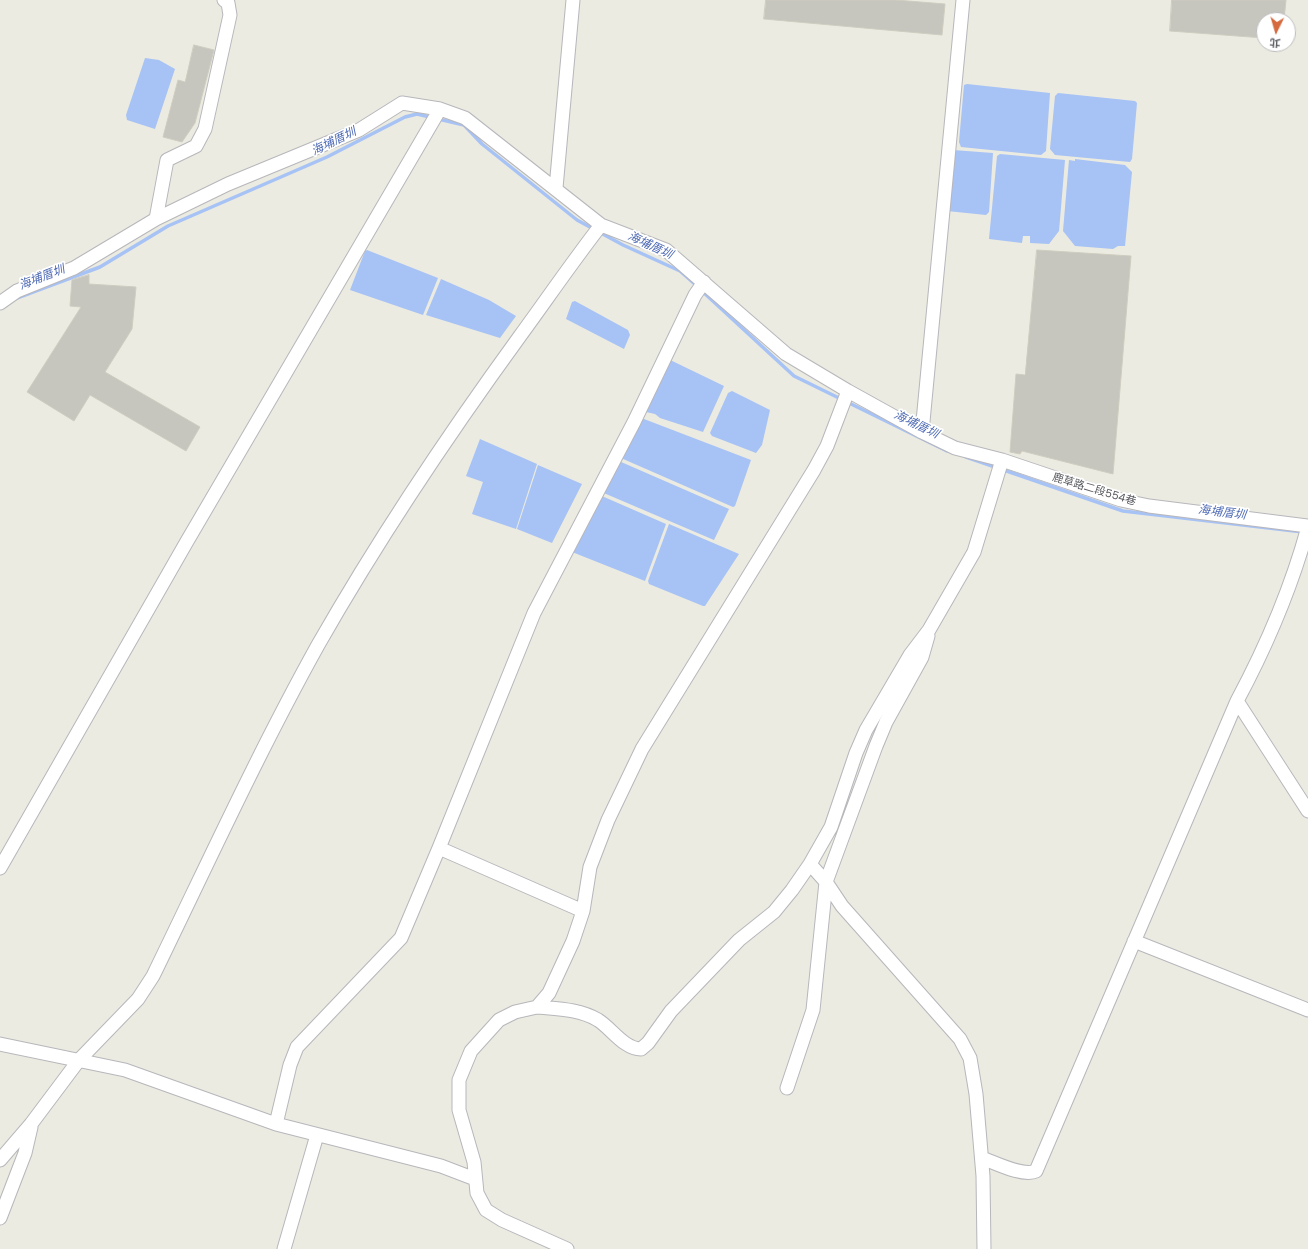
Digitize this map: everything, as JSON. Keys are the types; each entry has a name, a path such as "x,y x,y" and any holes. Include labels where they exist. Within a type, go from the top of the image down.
{"street":[{"path":"156,219 163,174 167,160 196,146 205,129 230,15 228,3 224,0"},
{"path":"556,188 573,0"},
{"path":"922,432 963,0"},
{"name":"鹿草路二段554巷","path":"0,303 17,291 74,268 156,219 228,184 360,130 402,103 440,109 466,118 601,225 666,250 786,354 848,391 922,432 955,448 1002,460 1121,500 1149,506 1308,526"},
{"path":"0,868 186,543 440,109"},
{"path":"0,1160 31,1124 79,1060 138,999 153,976 249,778 322,639 412,493 484,386 601,225"},
{"path":"276,1124 290,1065 297,1047 401,938 440,848 534,613 634,422 695,295 704,282"},
{"path":"537,1007 549,993 560,973 573,941 583,911 593,860 608,820 642,748 814,470 827,446 848,391"},
{"path":"560,1248 502,1220 486,1210 477,1193 474,1162 459,1110 459,1080 470,1051 499,1020 515,1012 537,1007 574,1011 598,1020 629,1045 641,1049 648,1043 671,1011 739,940 774,912 810,864 831,827 856,753 866,730 910,654 929,630 974,552 1002,460"},
{"path":"982,1158 1030,1174 1036,1171 1236,701 1258,660 1296,570 1308,526"},
{"path":"787,1088 814,1010 826,882 876,746 886,722 922,657 929,630"},
{"path":"1236,701 1308,811"},
{"path":"440,848 583,911"},
{"path":"810,864 826,882 842,906 960,1039 970,1058 976,1094 982,1158 984,1249"},
{"path":"1134,941 1308,1010"},
{"path":"0,1044 125,1070 276,1124 441,1166 475,1179"},
{"path":"0,1218 25,1153 31,1124"},
{"path":"284,1249 317,1135"}],"water":[{"path":"145,58 159,60 175,69 155,129 127,120 126,115"},
{"path":"967,84 1050,93 1046,151 1041,155 961,147 959,142 964,85"},
{"path":"1058,93 1135,101 1137,103 1132,159 1130,162 1055,155 1050,149 1055,96"},
{"path":"953,150 993,153 989,212 986,215 947,211"},
{"path":"1000,154 1065,160 1059,231 1049,244 1030,243 1030,236 1023,236 1022,243 989,239 997,156"},
{"path":"1075,159 1125,165 1132,172 1125,246 1118,246 1113,249 1075,246 1063,231 1069,160 1075,161"},
{"path":"367,250 438,278 423,315 350,290 365,251"},
{"path":"441,279 489,300 516,316 500,338 426,315"},
{"path":"575,301 628,330 630,335 624,349 566,319 572,302"},
{"path":"664,357 724,386 703,432 660,418 655,414 637,410"},
{"path":"732,391 770,410 762,445 756,453 712,436 710,433 728,393"},
{"path":"632,417 644,419 751,460 735,506 733,507 614,455"},
{"path":"480,439 537,464 516,529 472,514 483,482 466,476"},
{"path":"612,458 729,509 714,540 599,491"},
{"path":"538,465 582,484 552,543 517,529"},
{"path":"595,493 666,524 645,581 567,550"},
{"path":"669,524 739,554 705,606 649,584 648,581"}],"building":[{"path":"766,0 896,0 945,4 942,35 764,19"},
{"path":"1172,0 1286,0 1285,12 1256,12 1256,37 1170,31"},
{"path":"194,45 214,50 195,123 182,142 163,137 178,80 185,82"},
{"path":"1037,250 1131,256 1113,474 1022,451 1020,454 1010,452 1016,374 1025,375"},
{"path":"89,275 89,284 136,287 132,329 105,372 200,427 186,451 90,395 74,421 27,392 81,307 70,306 72,280"}],"waterway":[{"name":"海埔厝圳","path":"17,298 100,267 168,226 327,157 405,117 417,114 464,125 482,144 577,220 623,245 680,271 697,286"},
{"name":"海埔厝圳","path":"702,291 794,376 947,451"},
{"name":"海埔厝圳","path":"966,457 1123,511 1303,532"}]}
